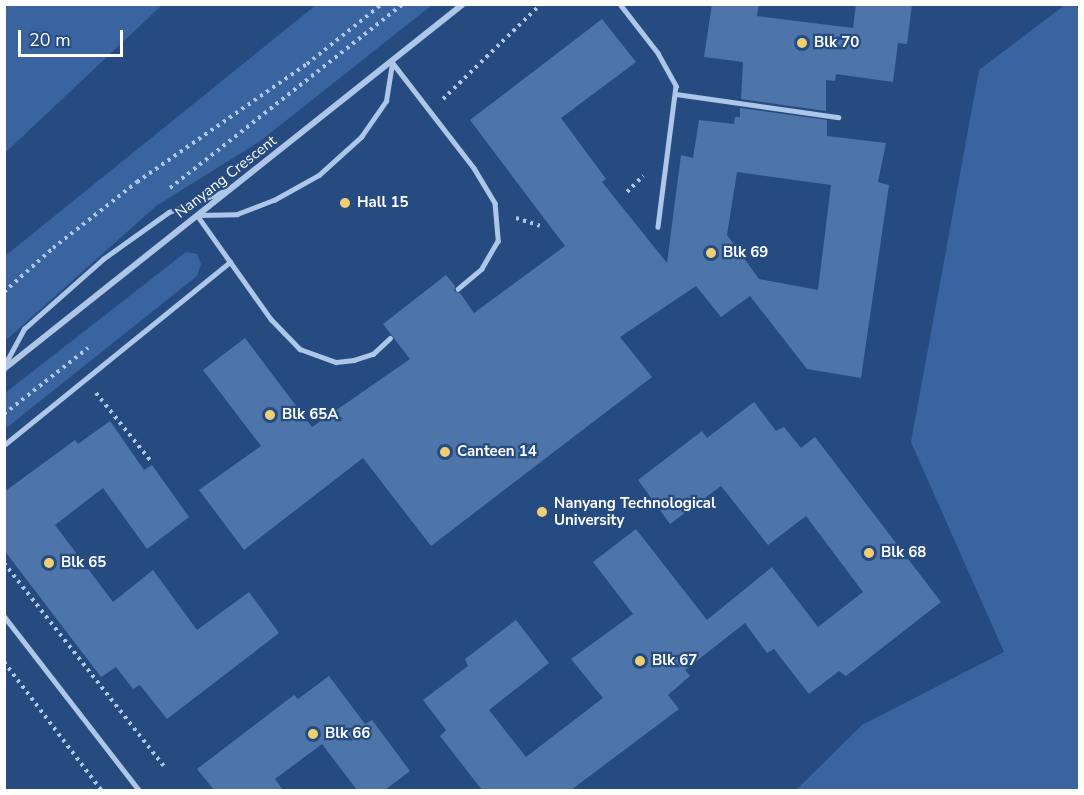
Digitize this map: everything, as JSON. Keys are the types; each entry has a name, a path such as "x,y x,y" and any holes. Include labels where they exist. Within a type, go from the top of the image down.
{"street":[{"name":"Nanyang Crescent","path":"4,368 463,4"}],"lane":[{"path":"621,4 672,74 676,94 658,227"},
{"path":"392,62 490,191 499,221 498,241 482,269 458,290"},
{"path":"197,215 237,214 274,200 319,175 361,137 386,101 392,62"},
{"path":"676,94 838,117"},
{"path":"4,368 24,329 112,252 169,212 231,188"},
{"path":"197,215 271,319 300,349 336,362 354,360 373,354 390,338"},
{"path":"4,445 230,262"},
{"path":"4,616 139,790"}],"path":[{"path":"4,292 52,248 137,182 307,64 382,4"},
{"path":"164,192 403,4"},
{"path":"430,112 541,4"},
{"path":"627,192 645,174"},
{"path":"522,217 540,226"},
{"path":"114,412 150,460"},
{"path":"4,563 164,766"},
{"path":"4,662 101,790"}],"shaded area":[{"path":"5,4 162,4 162,5 5,153"},
{"path":"316,5 432,5 259,142 156,206 5,341 5,256"},
{"path":"1065,5 1080,5 1079,790 796,790 862,725 1004,652 911,442 979,70"},
{"path":"186,252 197,254 201,264 197,276 5,429 5,393"}],"building":[{"name":"Blk 70","path":"712,4 759,4 757,16 853,28 856,4 912,4 907,44 898,43 893,82 836,74 835,81 826,80 826,111 741,99 743,62 704,57"},
{"path":"602,19 636,62 561,118 606,179 602,182 667,263 681,155 693,158 699,120 734,124 735,117 740,117 740,108 827,120 827,136 886,143 878,182 889,185 861,378 807,369 750,296 721,317 696,286 620,337 652,377 431,546 363,458 244,550 199,490 261,446 203,370 245,338 312,427 410,359 383,324 446,275 455,286 454,291 460,293 474,313 565,246 470,120","holes":["737,172 831,185 818,290 759,279 727,235"]},
{"path":"754,402 776,431 784,427 801,448 815,437 941,602 846,676 839,671 809,694 774,649 767,653 745,623 685,670 690,676 668,695 679,709 571,790 482,790 440,736 446,730 423,700 468,666 465,659 516,620 549,663 489,710 526,757 603,698 571,659 633,614 593,562 636,529 707,620 772,567 818,627 863,592 806,516 768,545 721,486 670,524 638,480 702,431 707,438"},
{"name":"Blk 65","path":"110,421 144,470 152,465 189,517 147,549 103,488 55,525 113,602 153,570 197,630 249,592 279,633 167,719 140,685 133,689 116,667 101,677 4,550 4,492 75,440 78,444"},
{"name":"Blk 66","path":"329,676 365,724 372,720 410,771 385,790 357,790 322,744 275,779 283,790 214,790 197,769 294,695 298,699"}],"place":[{"name":"Blk 70","path":"802,43"},
{"name":"Hall 15","path":"345,203"},
{"name":"Blk 69","path":"711,253"},
{"name":"Blk 65A","path":"270,415"},
{"name":"Canteen 14","path":"445,452"},
{"name":"Nanyang Technological University","path":"542,512"},
{"name":"Blk 68","path":"869,553"},
{"name":"Blk 65","path":"49,563"},
{"name":"Blk 67","path":"640,661"},
{"name":"Blk 66","path":"313,734"}]}
